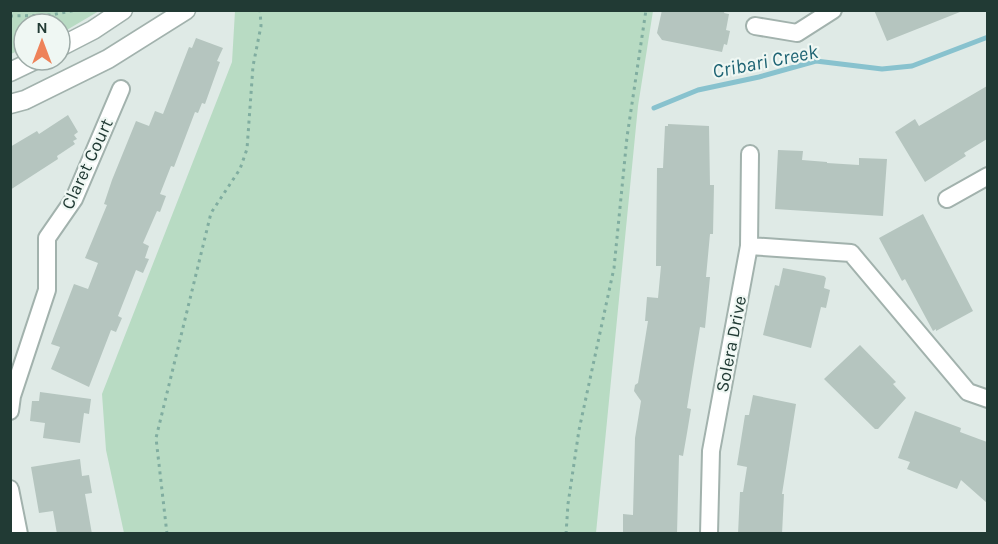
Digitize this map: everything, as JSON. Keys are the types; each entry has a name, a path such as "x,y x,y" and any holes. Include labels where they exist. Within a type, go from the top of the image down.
{"street":[{"path":"72,40 123,10"},
{"path":"10,104 26,100 108,59 186,10"},
{"path":"755,26 797,33 833,10"},
{"name":"Claret Court","path":"10,411 12,396 47,290 47,238 74,199 121,89"},
{"name":"Solera Drive","path":"709,534 711,451 749,246 750,154"},
{"path":"947,199 987,176"},
{"path":"749,246 851,253 968,392 987,399"},
{"path":"10,489 19,534"}],"path":[{"path":"10,16 51,15 76,10"},
{"path":"167,534 156,438 211,213 240,169 247,149 253,66 261,26 260,10"},
{"path":"566,534 579,430 614,268 627,137 646,10"}],"green space":[{"path":"11,10 99,10 72,27 72,12 12,12 11,54"},
{"path":"235,11 653,11 638,106 596,533 124,533 106,450 102,394 232,62"}],"building":[{"path":"662,10 725,10 724,13 729,14 726,30 730,31 727,45 724,44 722,52 662,40 657,33"},
{"path":"874,10 960,10 960,12 887,41"},
{"path":"196,38 223,48 217,61 220,62 205,104 202,103 198,113 195,112 174,167 171,166 160,194 166,196 143,243 149,246 145,258 149,259 143,273 136,270 118,316 122,318 116,332 111,330 89,387 51,369 60,347 51,344 74,284 88,289 98,263 85,258 107,205 104,204 112,180 136,121 149,126 155,111 163,114 189,47 192,48"},
{"path":"987,86 987,139 964,153 966,156 925,182 895,132 915,119 919,126"},
{"path":"68,115 78,132 74,135 77,139 73,141 75,144 57,156 58,159 10,190 10,147 37,131 39,134"},
{"path":"668,124 709,126 710,185 714,185 713,234 710,234 706,277 710,277 705,328 700,327 687,408 691,409 683,456 679,455 677,534 623,534 623,514 633,515 635,438 641,401 634,391 638,383 648,321 645,321 647,297 658,298 661,266 656,266 657,168 663,168 665,126"},
{"path":"778,150 803,151 802,160 827,163 859,165 859,158 887,159 883,216 775,209"},
{"path":"923,214 973,311 936,331 936,329 933,331 905,279 902,281 879,238"},
{"path":"783,268 826,278 824,288 830,290 826,308 821,307 811,348 763,335 775,285 779,286"},
{"path":"860,345 896,382 893,384 906,398 878,429 875,429 824,379"},
{"path":"40,392 91,399 89,414 84,413 80,443 43,438 45,423 30,421 32,401 39,401"},
{"path":"753,395 796,404 782,494 784,494 782,534 738,534 740,492 743,492 747,467 737,465 745,415 749,415"},
{"path":"915,411 961,428 960,432 987,442 987,503 961,480 957,489 907,469 910,462 898,458"},
{"path":"80,459 82,476 89,475 92,493 85,494 92,534 57,534 53,511 39,513 31,467"}],"waterway":[{"name":"Cribari Creek","path":"654,108 698,90 759,77 816,61 882,69 912,66 988,37"}]}
